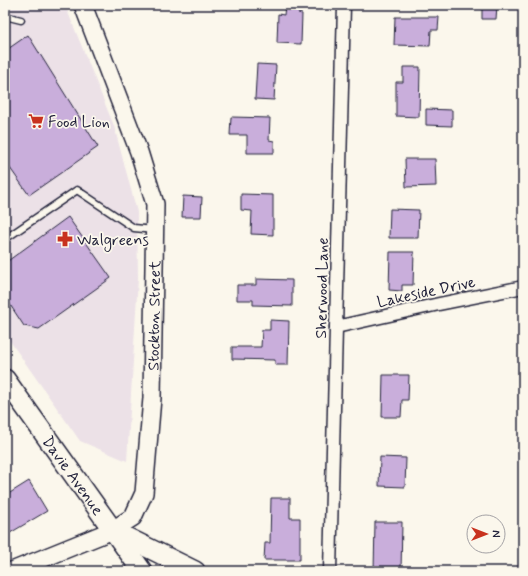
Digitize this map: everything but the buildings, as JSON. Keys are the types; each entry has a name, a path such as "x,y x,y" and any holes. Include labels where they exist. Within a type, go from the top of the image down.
{"main road":[{"name":"Davie Avenue","path":"5,379 142,571"},
{"path":"112,530 195,571"}],"street":[{"name":"Stockton Street","path":"12,571 112,530 133,517 144,493 152,398 155,204 139,152 83,5"},
{"name":"Sherwood Lane","path":"330,571 344,5"},
{"name":"Lakeside Drive","path":"336,327 523,286"}],"lane":[{"path":"5,16 21,20"},
{"path":"5,239 77,190 134,228 155,230"}],"shaded area":[{"path":"5,5 65,5 114,126 137,212 138,278 127,461 80,441 5,334"}],"place":[{"name":"Food Lion","path":"36,121"},
{"name":"Walgreens","path":"65,239"}]}
